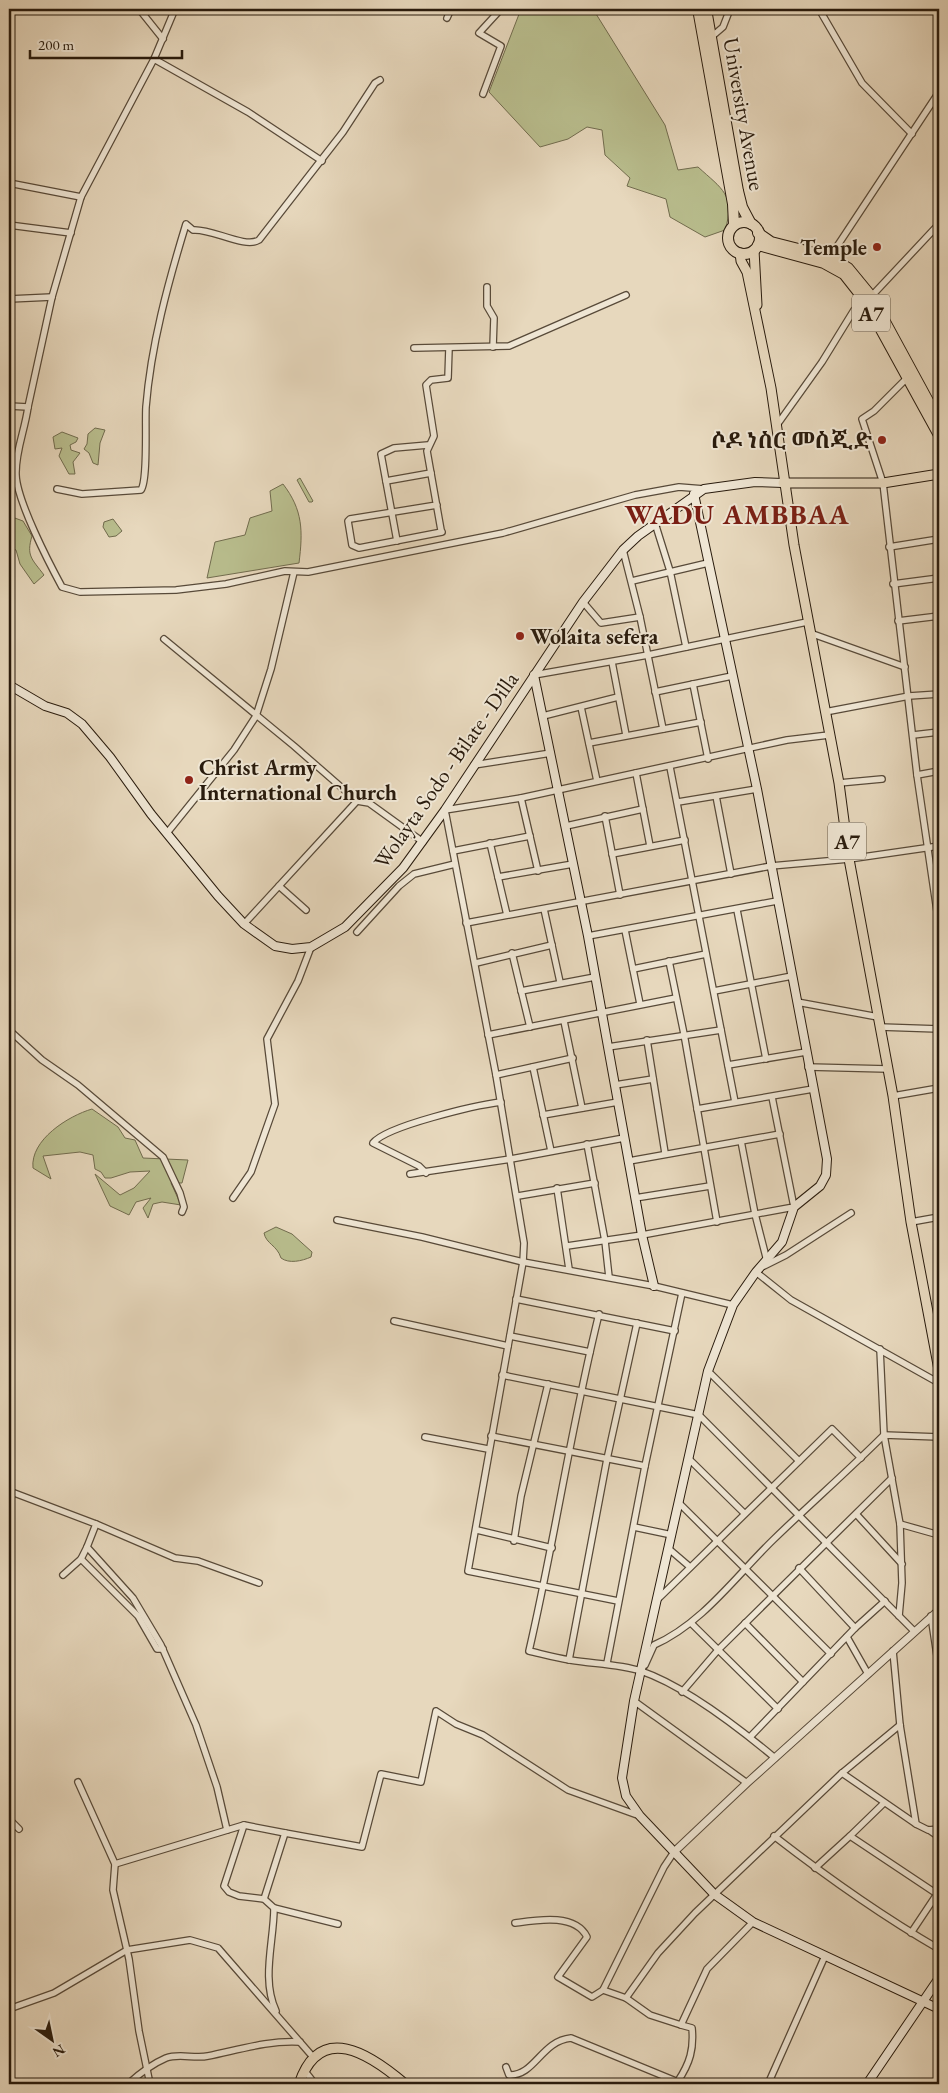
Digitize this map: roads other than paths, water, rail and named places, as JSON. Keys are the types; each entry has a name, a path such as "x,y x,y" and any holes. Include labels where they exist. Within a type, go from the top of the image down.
{"highway":[{"name":"University Avenue","path":"698,9 707,39 738,191 742,207 751,224"},
{"name":"University Avenue","path":"706,9 707,39 733,204 734,225"},
{"path":"734,225 739,223 751,224"},
{"name":"A7","path":"751,224 758,233 771,242 830,257 848,268 869,299 939,435"},
{"name":"A7","path":"734,225 730,230 728,241 730,246 740,253 756,247 835,268 869,299"},
{"name":"A7","path":"756,247 758,233"},
{"name":"A7","path":"910,376 939,422"}],"main road":[{"name":"A7","path":"756,247 756,312"},
{"name":"A7","path":"740,253 741,261 747,272 756,312 807,622 839,783 849,859 888,1069 911,1222 938,1353 939,1370"},
{"path":"784,483 883,483 939,474"},
{"name":"Wolayta Sodo - Bilate - Dilla","path":"9,685 45,706 67,713 82,724 110,757 167,834 218,896 244,924 258,936 275,946 292,949 311,947 339,932 360,914 402,868 446,810 583,602 623,550 655,523 694,494 704,489 755,482 784,483"},
{"path":"694,494 757,789 808,1067 827,1159 826,1175 820,1186 794,1207 782,1242 732,1304 708,1371 634,1701 622,1778 626,1796 640,1816 714,1894 753,1922 939,2009"},
{"path":"534,676 588,936 635,1198 654,1286"},
{"path":"867,2084 939,1978"},
{"path":"299,2084 304,2070 313,2057 327,2048 344,2048 378,2064 405,2084"}],"street":[{"path":"139,9 163,39"},
{"path":"175,9 154,60 81,198 52,297 28,407 26,425 17,454 17,481 46,558 62,587 80,592 176,590 226,584 266,574 321,570 343,563 495,535 635,495 680,487 704,489"},
{"path":"447,18 451,9"},
{"path":"483,94 501,46 479,33 501,9"},
{"path":"707,39 723,27 730,9"},
{"path":"819,9 862,83 912,134"},
{"path":"154,60 248,112 322,161"},
{"path":"57,489 82,494 141,490 143,488 147,404 155,337 168,290 173,262 186,224 193,230 202,230 247,242 255,242 262,238 322,161 375,83 380,80"},
{"path":"830,257 867,197 939,92"},
{"path":"9,183 81,198"},
{"path":"776,427 822,362 854,310 869,299 939,224"},
{"path":"9,226 71,233"},
{"path":"488,287 487,306 494,318 493,347"},
{"path":"414,348 493,347 517,344 559,323 626,295"},
{"path":"9,298 52,297"},
{"path":"397,541 381,455 382,452 394,448 428,445 434,440 426,385 431,380 448,378 449,348"},
{"path":"910,376 862,419 883,483 893,584 914,735 917,774 927,847 937,886 939,924"},
{"path":"9,406 28,407"},
{"path":"428,445 427,451 437,505 441,533 355,548 352,545 348,521 351,518 437,505"},
{"path":"386,481 431,473"},
{"path":"655,523 670,571 686,647"},
{"path":"889,547 939,539"},
{"path":"623,550 632,581 663,729"},
{"path":"632,581 708,563"},
{"path":"167,834 234,750 256,716 271,669 294,572"},
{"path":"893,584 939,578"},
{"path":"583,602 601,623 640,617"},
{"path":"898,621 938,617 939,634"},
{"path":"534,676 648,655 807,622"},
{"path":"809,633 905,667"},
{"path":"164,639 294,746 357,801 369,803 422,842"},
{"path":"612,662 626,736"},
{"path":"656,692 732,676"},
{"path":"693,684 708,758"},
{"path":"825,712 909,696 939,694"},
{"path":"543,716 618,697"},
{"path":"581,707 597,781"},
{"path":"589,743 701,722"},
{"path":"914,735 939,732"},
{"path":"618,1600 468,1571 477,1530 490,1436 523,1262 524,1243 512,1159 446,810 521,798 749,750 787,740 829,735"},
{"path":"474,765 551,753"},
{"path":"670,766 735,1102"},
{"path":"917,774 939,771"},
{"path":"636,773 650,846"},
{"path":"839,783 882,779"},
{"path":"678,802 757,789"},
{"path":"716,796 731,874"},
{"path":"521,798 538,871"},
{"path":"244,924 357,801"},
{"path":"566,826 643,808"},
{"path":"605,816 620,895"},
{"path":"453,850 530,836"},
{"path":"612,854 685,840"},
{"path":"490,843 507,915"},
{"path":"466,923 771,866 849,859 939,846"},
{"path":"357,932 399,886 414,874 455,864"},
{"path":"498,877 573,864"},
{"path":"279,886 306,910"},
{"path":"588,936 737,910 777,901"},
{"path":"544,909 560,982"},
{"path":"737,910 766,1059"},
{"path":"626,930 640,1004"},
{"path":"476,963 552,945"},
{"path":"233,1198 251,1172 275,1104 267,1039 298,981 311,947"},
{"path":"512,953 530,1027"},
{"path":"633,969 706,954"},
{"path":"669,961 684,1034 717,1222"},
{"path":"714,992 792,976"},
{"path":"521,991 560,982 595,977"},
{"path":"488,1035 676,998"},
{"path":"797,1002 878,1017"},
{"path":"564,1021 582,1108"},
{"path":"880,1027 939,1029"},
{"path":"9,1030 42,1060 64,1073 163,1157 180,1192 184,1207 182,1212"},
{"path":"608,1047 684,1034 721,1030"},
{"path":"647,1040 664,1153"},
{"path":"728,1065 806,1052"},
{"path":"496,1075 572,1058"},
{"path":"533,1067 551,1152"},
{"path":"808,1067 888,1069"},
{"path":"615,1086 653,1079"},
{"path":"892,1096 939,1088"},
{"path":"697,1109 813,1089"},
{"path":"567,1246 642,1235 794,1207 772,1097"},
{"path":"426,1173 419,1166 373,1143 377,1138 392,1131 453,1112 501,1102"},
{"path":"543,1115 618,1102"},
{"path":"629,1161 664,1153 780,1134"},
{"path":"410,1174 512,1159 624,1138"},
{"path":"741,1141 755,1214 761,1267 791,1300 939,1383"},
{"path":"587,1144 605,1241 609,1277"},
{"path":"518,1196 595,1183"},
{"path":"635,1198 710,1186"},
{"path":"557,1188 569,1269"},
{"path":"761,1267 786,1255 852,1213"},
{"path":"911,1222 939,1217"},
{"path":"337,1220 422,1236 523,1262 654,1286 732,1304"},
{"path":"608,1663 618,1600 682,1294"},
{"path":"516,1299 599,1314 674,1331"},
{"path":"599,1314 582,1390 552,1548 529,1651 569,1660 608,1663 642,1672 682,1692 750,1737 775,1758"},
{"path":"394,1321 508,1346"},
{"path":"569,1660 607,1459 638,1323"},
{"path":"510,1336 590,1352"},
{"path":"880,1349 884,1435 900,1524 902,1564 899,1616"},
{"path":"708,1371 799,1461"},
{"path":"502,1375 699,1414 914,1631"},
{"path":"514,1541 521,1496 548,1384"},
{"path":"658,1598 832,1430 861,1458"},
{"path":"642,1672 654,1645 674,1636 691,1623 745,1568 884,1435 939,1438"},
{"path":"490,1436 645,1466"},
{"path":"425,1437 488,1449"},
{"path":"688,1458 744,1513"},
{"path":"682,1692 718,1650 775,1596 799,1568 857,1515 892,1478"},
{"path":"9,1491 96,1524 175,1558 198,1561 259,1583"},
{"path":"679,1503 775,1596 831,1654"},
{"path":"857,1515 902,1564"},
{"path":"62,1575 81,1559 96,1524"},
{"path":"900,1524 939,1535"},
{"path":"634,1527 672,1535"},
{"path":"477,1530 514,1541 552,1548"},
{"path":"87,1547 133,1598 163,1649 196,1725 217,1787 227,1830"},
{"path":"669,1549 690,1567"},
{"path":"81,1559 138,1616 157,1649 163,1649"},
{"path":"799,1568 855,1628"},
{"path":"750,1737 847,1636 885,1601"},
{"path":"515,1923 564,1921 584,1932 587,1937 558,1977 592,1997 603,1990 664,1867 674,1852 747,1783 939,1610"},
{"path":"932,1616 939,1669"},
{"path":"691,1623 778,1709"},
{"path":"745,1623 804,1682"},
{"path":"847,1636 868,1674"},
{"path":"893,1651 900,1725 916,1824"},
{"path":"634,1701 747,1783"},
{"path":"114,1864 244,1825 362,1848 381,1774 421,1782 436,1711 456,1724 483,1735 568,1790 640,1816"},
{"path":"626,1998 658,1953 714,1894 842,1773 900,1725"},
{"path":"842,1773 884,1803 939,1837"},
{"path":"78,1782 114,1864 113,1890 127,1950 139,2031 150,2084"},
{"path":"815,1868 884,1803"},
{"path":"9,1819 19,1829"},
{"path":"244,1825 224,1886 229,1892 239,1896 264,1899 274,1908 338,1924"},
{"path":"928,1830 939,1829"},
{"path":"264,1899 285,1832"},
{"path":"774,1836 815,1868 911,1933 939,1949"},
{"path":"850,1836 938,1893 911,1933"},
{"path":"274,1908 270,1987 271,2000 278,2015"},
{"path":"681,2025 706,1969 753,1922"},
{"path":"9,2009 54,1993 127,1950 190,1940 218,1948 313,2057"},
{"path":"768,2084 825,1956"},
{"path":"506,2067 509,2075 517,2075 524,2072 550,2045 560,2039 571,2038 681,2083 692,2055 694,2043 692,2028 650,2015 626,1998 603,1990"},
{"path":"128,2084 167,2058 207,2056 275,2042 300,2042"},
{"path":"304,2070 315,2084"}],"place":[{"name":"Temple","path":"877,247"},
{"name":"ሶዶ ነስር መስጂድ","path":"882,440"},
{"name":"Wolaita sefera","path":"520,636"},
{"name":"Christ Army International Church","path":"189,780"}],"district":[{"name":"WADU AMBBAA","path":"737,514"}]}
